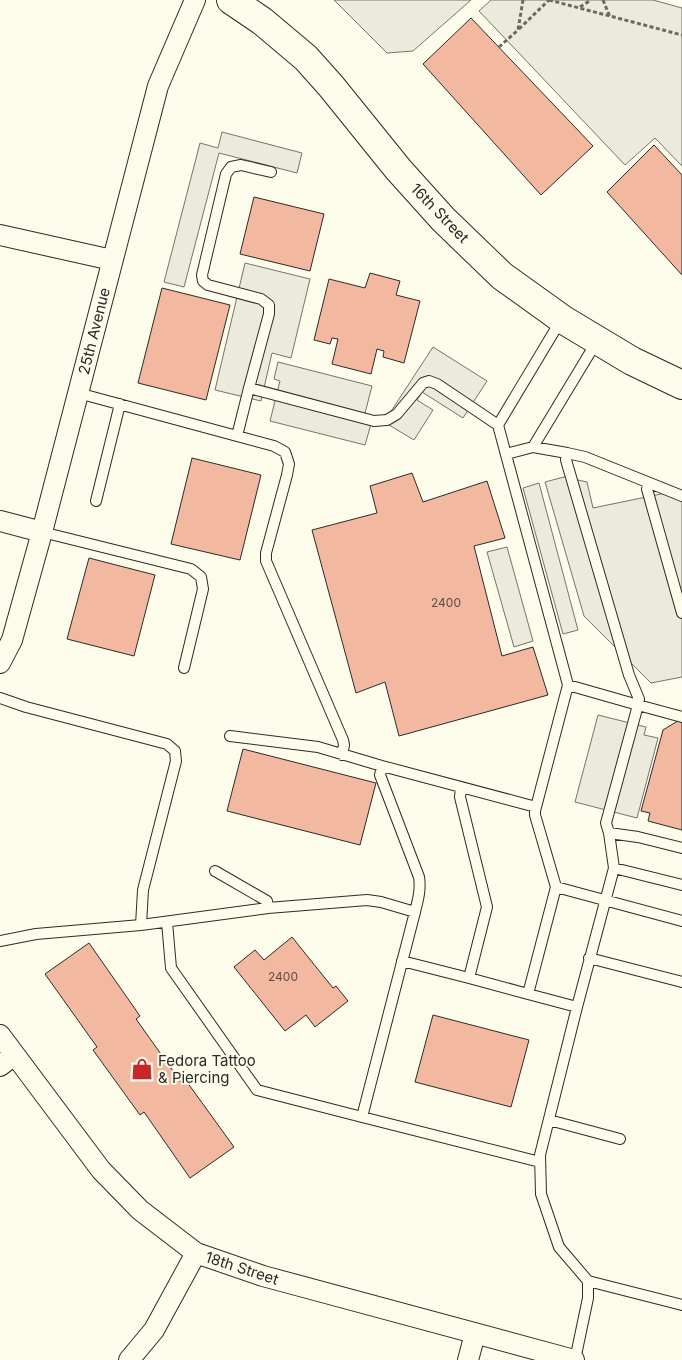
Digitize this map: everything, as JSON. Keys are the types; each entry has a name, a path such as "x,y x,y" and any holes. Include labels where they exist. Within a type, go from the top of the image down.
{"main road":[{"name":"16th Street","path":"231,0 262,22 306,58 398,169 443,219 502,276 562,319 632,362 682,385"}],"street":[{"name":"25th Avenue","path":"0,664 12,640 42,532 158,86 195,0"},
{"path":"0,235 112,260"},
{"path":"0,521 42,532"},
{"name":"18th Street","path":"0,1035 7,1060 100,1170 140,1210 196,1252 263,1276 574,1360"},
{"path":"129,1360 154,1330 196,1252"},
{"path":"468,1360 475,1334"}],"lane":[{"path":"237,436 269,314 269,305 261,299 208,285 203,281 202,275 226,174 231,167 241,165 271,172"},
{"path":"498,425 562,319"},
{"path":"533,447 597,340"},
{"path":"249,388 374,421 387,420 397,414 423,383 429,381 498,425 568,685 536,807 535,815 556,887 528,994"},
{"path":"78,393 274,446 285,452 289,464 266,554 266,561 343,740 342,754"},
{"path":"96,501 120,404"},
{"path":"506,454 533,447 585,457 682,496"},
{"path":"567,453 566,460 629,675 639,700 606,823 610,833 614,868 540,1155 541,1194 559,1247 588,1281 682,1305"},
{"path":"649,483 647,489 682,613"},
{"path":"42,532 191,569 201,577 203,589 184,668"},
{"path":"568,685 682,717"},
{"path":"0,698 26,707 167,744 175,751 176,761 143,890 141,925"},
{"path":"230,736 318,748 536,807"},
{"path":"362,1117 420,892 419,877 380,775 382,766"},
{"path":"461,787 460,797 487,907 469,978"},
{"path":"610,833 638,837 682,848"},
{"path":"614,868 682,885"},
{"path":"215,871 267,902 268,908"},
{"path":"556,887 682,921"},
{"path":"0,941 36,934 141,925 268,908 367,900 415,912"},
{"path":"167,922 171,968 257,1090 540,1162"},
{"path":"590,958 682,982"},
{"path":"402,961 577,1007"},
{"path":"549,1120 620,1138"},
{"path":"574,1360 588,1298 588,1281"}],"path":[{"path":"518,30 523,0"},
{"path":"499,47 549,0 682,35"},
{"path":"580,8 591,0"},
{"path":"603,0 610,17"}],"shaded area":[{"path":"334,0 471,0 413,51 387,53"},
{"path":"491,0 653,0 682,8 682,166 655,138 625,165 479,11"},
{"path":"222,132 302,153 297,173 219,153 184,287 164,282 200,143 218,148"},
{"path":"245,263 310,279 291,358 272,353 261,401 215,390"},
{"path":"433,347 487,381 463,418 422,392 417,400 433,410 414,440 384,422"},
{"path":"278,362 372,386 363,421 371,424 365,445 270,421 280,381 274,379"},
{"path":"564,477 587,482 593,508 680,490 682,499 682,677 651,683 584,616 545,482"},
{"path":"539,483 578,630 563,634 523,488"},
{"path":"507,547 533,641 514,647 487,552"},
{"path":"598,715 646,727 644,735 658,738 637,818 575,802"}],"building":[{"path":"471,18 593,146 541,195 423,64"},
{"path":"654,145 682,175 682,275 607,192"},
{"path":"254,197 324,214 310,271 240,254"},
{"path":"370,273 400,281 396,295 420,301 404,363 383,357 384,351 377,349 371,374 332,364 338,339 332,338 330,344 314,340 329,279 365,288"},
{"path":"162,288 230,305 206,400 138,383"},
{"path":"192,458 261,475 240,560 171,544"},
{"path":"412,473 423,502 487,481 505,538 474,546 502,656 533,647 548,695 399,736 385,682 356,693 312,530 377,513 370,486"},
{"path":"89,558 155,575 134,656 67,639"},
{"path":"681,719 682,830 648,821 650,813 641,811 663,730"},
{"path":"243,749 376,783 360,845 227,811"},
{"path":"292,937 333,988 336,986 348,1001 315,1027 306,1015 285,1031 234,967 255,950 264,960"},
{"path":"89,943 140,1016 136,1019 183,1085 187,1082 234,1147 190,1178 144,1112 140,1115 93,1050 97,1047 45,974"},
{"path":"433,1015 529,1040 511,1107 415,1082"}],"place":[{"name":"Fedora Tattoo & Piercing","path":"142,1069"}]}
